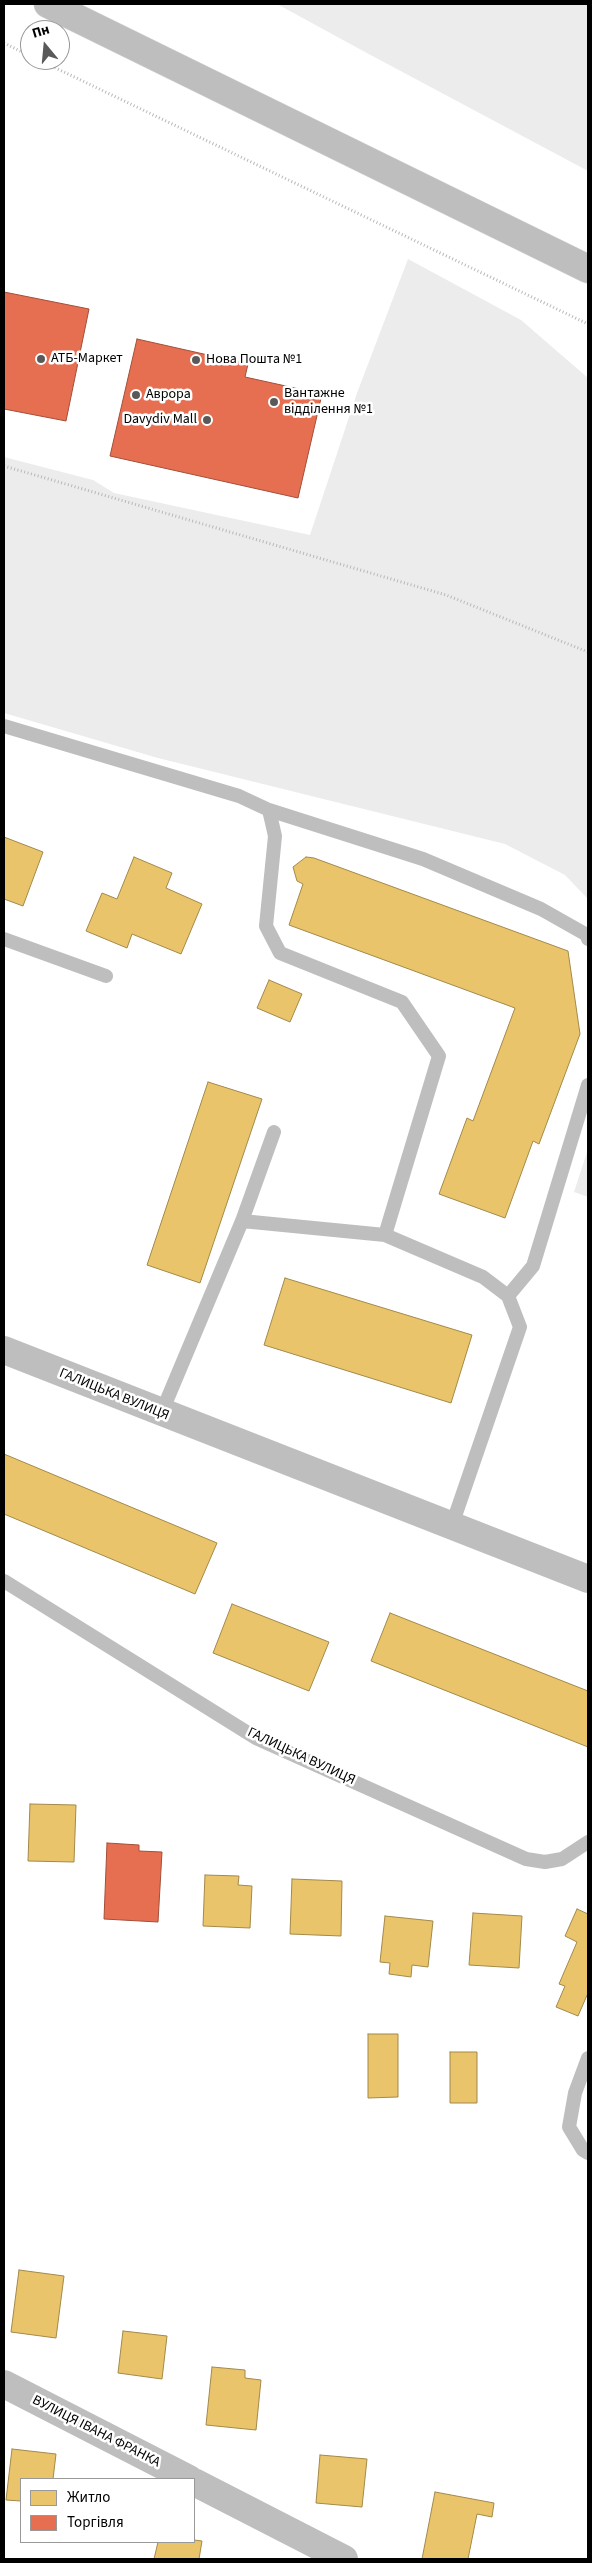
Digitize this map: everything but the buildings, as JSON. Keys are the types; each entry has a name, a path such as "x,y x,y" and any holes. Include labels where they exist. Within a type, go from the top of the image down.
{"street":[{"path":"48,4 588,269"},
{"name":"ГАЛИЦЬКА ВУЛИЦЯ","path":"4,1350 161,1414 452,1524 588,1579"},
{"name":"ВУЛИЦЯ ІВАНА ФРАНКА","path":"4,2384 186,2478"},
{"path":"195,2483 344,2559"}],"lane":[{"path":"4,726 239,796 269,810 423,858 541,909 587,935 588,939"},
{"path":"269,810 275,836 266,926 280,953 402,1002 440,1056 385,1235"},
{"path":"4,939 106,976"},
{"path":"508,1296 533,1266 588,1085"},
{"path":"161,1414 242,1221 274,1132"},
{"path":"242,1221 385,1235 483,1277 508,1296 520,1328 452,1524"},
{"name":"ГАЛИЦЬКА ВУЛИЦЯ","path":"4,1581 256,1738 526,1859 545,1862 562,1859 588,1842"},
{"path":"588,2058 575,2093 569,2127 583,2150 588,2153"}],"path":[{"path":"4,43 20,51"},
{"path":"60,70 588,324"},
{"path":"4,466 446,595 588,652"}],"shaded area":[{"path":"277,4 588,4 588,171 365,52"},
{"path":"408,259 521,320 588,378 588,899 565,875 505,844 158,758 4,713 4,457 93,480 114,493 310,535 357,393"},
{"path":"588,1149 588,1197 574,1192"}],"place":[{"name":"АТБ-Маркет","path":"41,359"},
{"name":"Нова Пошта №1","path":"196,360"},
{"name":"Аврора","path":"136,395"},
{"name":"Вантажне відділення №1","path":"274,402"},
{"name":"Davydiv Mall","path":"207,420"}]}
